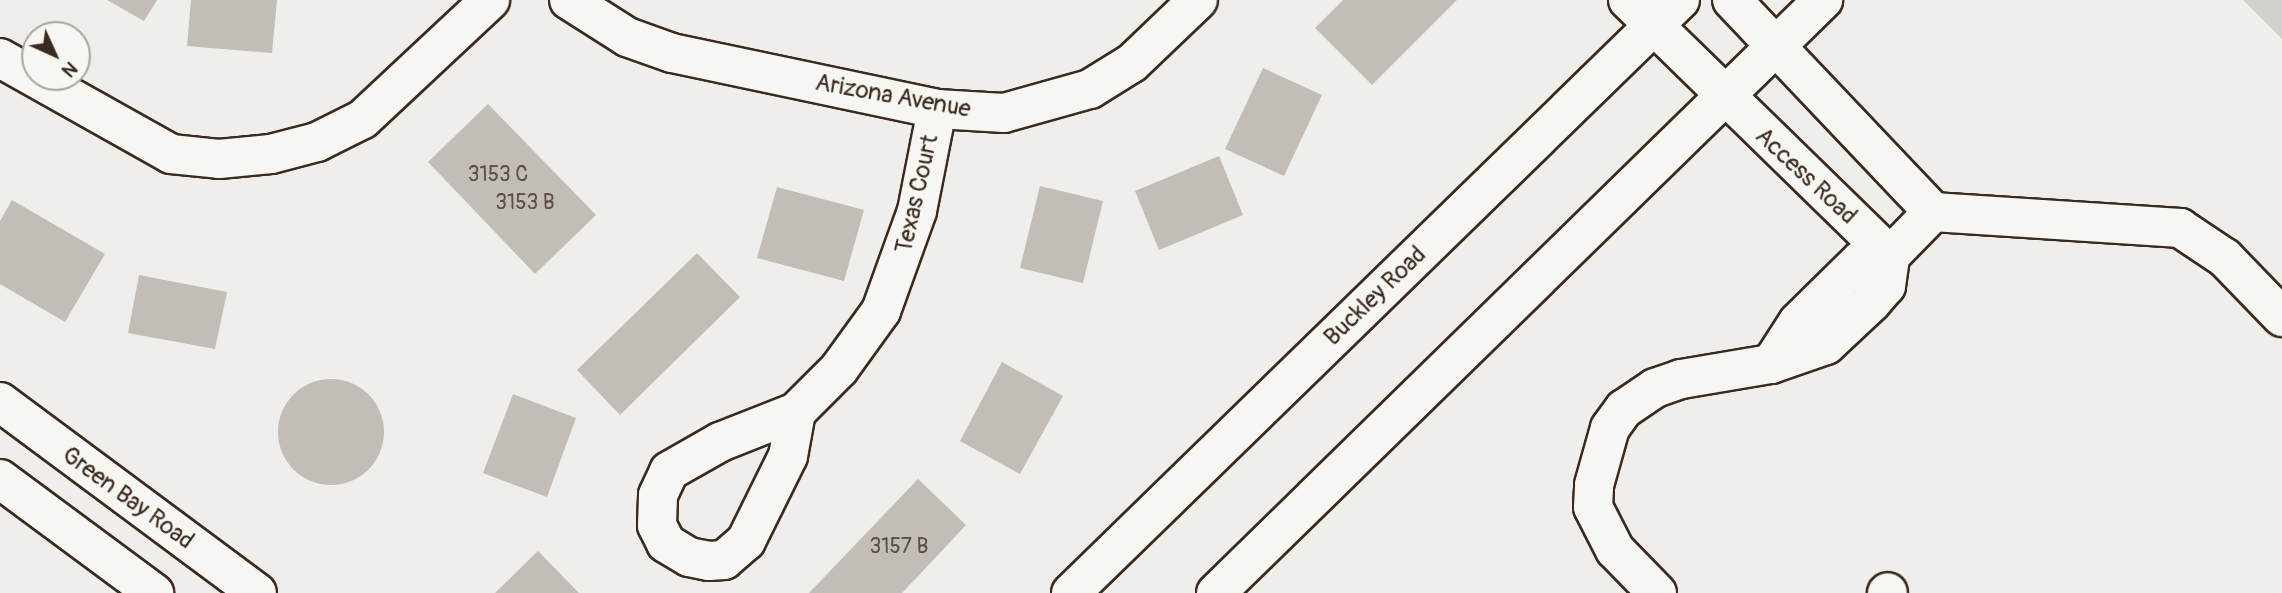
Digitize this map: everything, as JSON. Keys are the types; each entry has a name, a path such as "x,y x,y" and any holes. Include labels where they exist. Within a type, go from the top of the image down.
{"main road":[{"path":"0,58 171,154 219,159 271,154 317,142 363,119 490,0"},
{"name":"Arizona Avenue","path":"569,0 627,37 672,53 937,109 1004,113 1045,105 1090,89 1132,62 1198,0"},
{"path":"1732,0 1933,212 2180,228 2225,258 2282,317"},
{"path":"1216,593 1823,0"},
{"name":"Access Road","path":"1654,8 1723,95 1890,256"},
{"name":"Buckley Road","path":"1070,593 1654,8"},
{"name":"Texas Court","path":"796,412 839,369 881,311 917,211 937,109"},
{"path":"1657,593 1602,531 1594,507 1594,485 1611,428 1624,409 1637,397 1681,379 1771,364 1798,322 1861,260 1890,256 1933,212"},
{"name":"Green Bay Road","path":"0,402 257,593"},
{"path":"0,479 154,593"}],"shaded area":[{"path":"2243,0 2282,0 2282,39"}],"building":[{"path":"107,0 157,0 144,21"},
{"path":"191,0 277,0 272,53 187,46"},
{"path":"1343,0 1457,0 1372,85 1315,28"},
{"path":"1263,68 1322,95 1284,176 1225,149"},
{"path":"488,104 596,215 535,274 428,162"},
{"path":"1219,156 1243,215 1159,250 1135,191"},
{"path":"1040,186 1103,201 1083,283 1020,268"},
{"path":"777,187 864,210 844,281 757,258"},
{"path":"12,200 105,254 65,322 0,284 0,221"},
{"path":"697,253 740,297 620,415 577,370"},
{"path":"139,275 227,292 215,349 128,333"},
{"path":"1002,362 1063,396 1020,474 960,441"},
{"path":"331,379 351,383 369,394 380,412 384,432 380,452 369,470 351,481 331,485 311,481 293,470 282,452 278,432 282,412 293,394 311,383"},
{"path":"513,394 576,418 547,497 483,473"},
{"path":"918,479 966,525 902,593 809,593"},
{"path":"538,551 579,593 495,593"}]}
